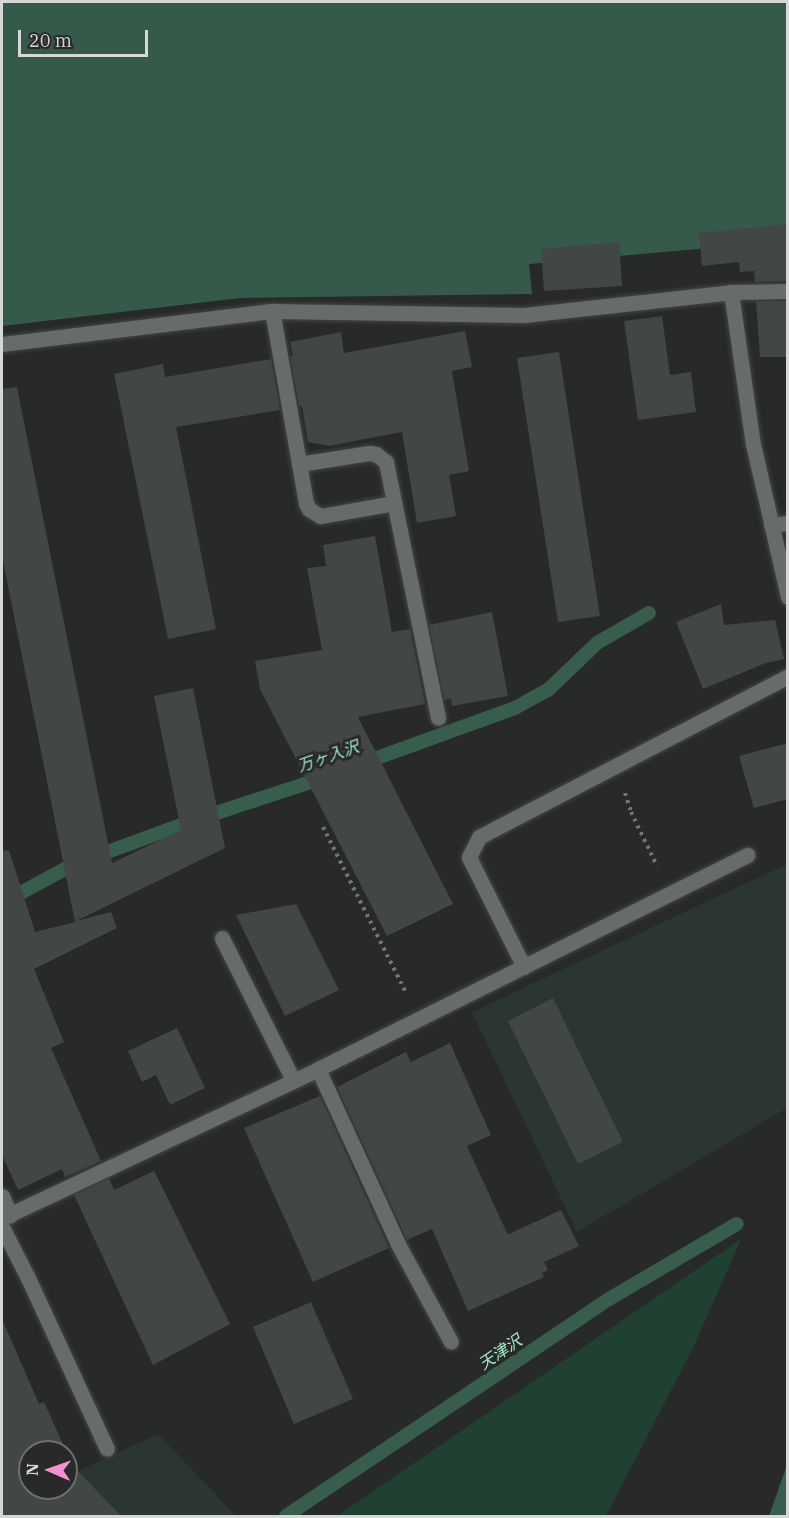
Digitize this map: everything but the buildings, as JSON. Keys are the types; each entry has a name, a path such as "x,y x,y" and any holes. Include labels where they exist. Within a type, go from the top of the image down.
{"street":[{"path":"2,344 272,311 524,315 731,292 788,291"},
{"path":"731,292 753,444 788,597"},
{"path":"272,311 306,503 315,514 320,516 394,503"},
{"path":"299,464 376,454 386,462 438,718"},
{"path":"771,525 788,523"},
{"path":"524,967 469,857 478,837 788,676"},
{"path":"4,1220 318,1069 748,855"},
{"path":"222,938 293,1080"},
{"path":"318,1069 398,1244 452,1342"},
{"path":"2,1196 4,1220 28,1278 107,1449"}],"path":[{"path":"632,758 624,786 631,812 671,893"},
{"path":"323,827 419,1018"}],"shaded area":[{"path":"2,2 787,2 787,241 529,264 532,294 240,298 2,326"},
{"path":"787,864 787,1108 577,1232 472,1012"},
{"path":"741,1239 695,1344 606,1516 337,1516"},
{"path":"158,1434 236,1516 10,1516 28,1500 78,1500 78,1471"},
{"path":"787,1465 787,1516 769,1516"}],"waterway":[{"name":"万ヶ入沢","path":"363,763 515,708 548,690 597,643 649,613"},
{"name":"万ヶ入沢","path":"2,903 72,865 186,823 326,777"},
{"name":"天津沢","path":"286,1516 609,1299 737,1224"}]}
